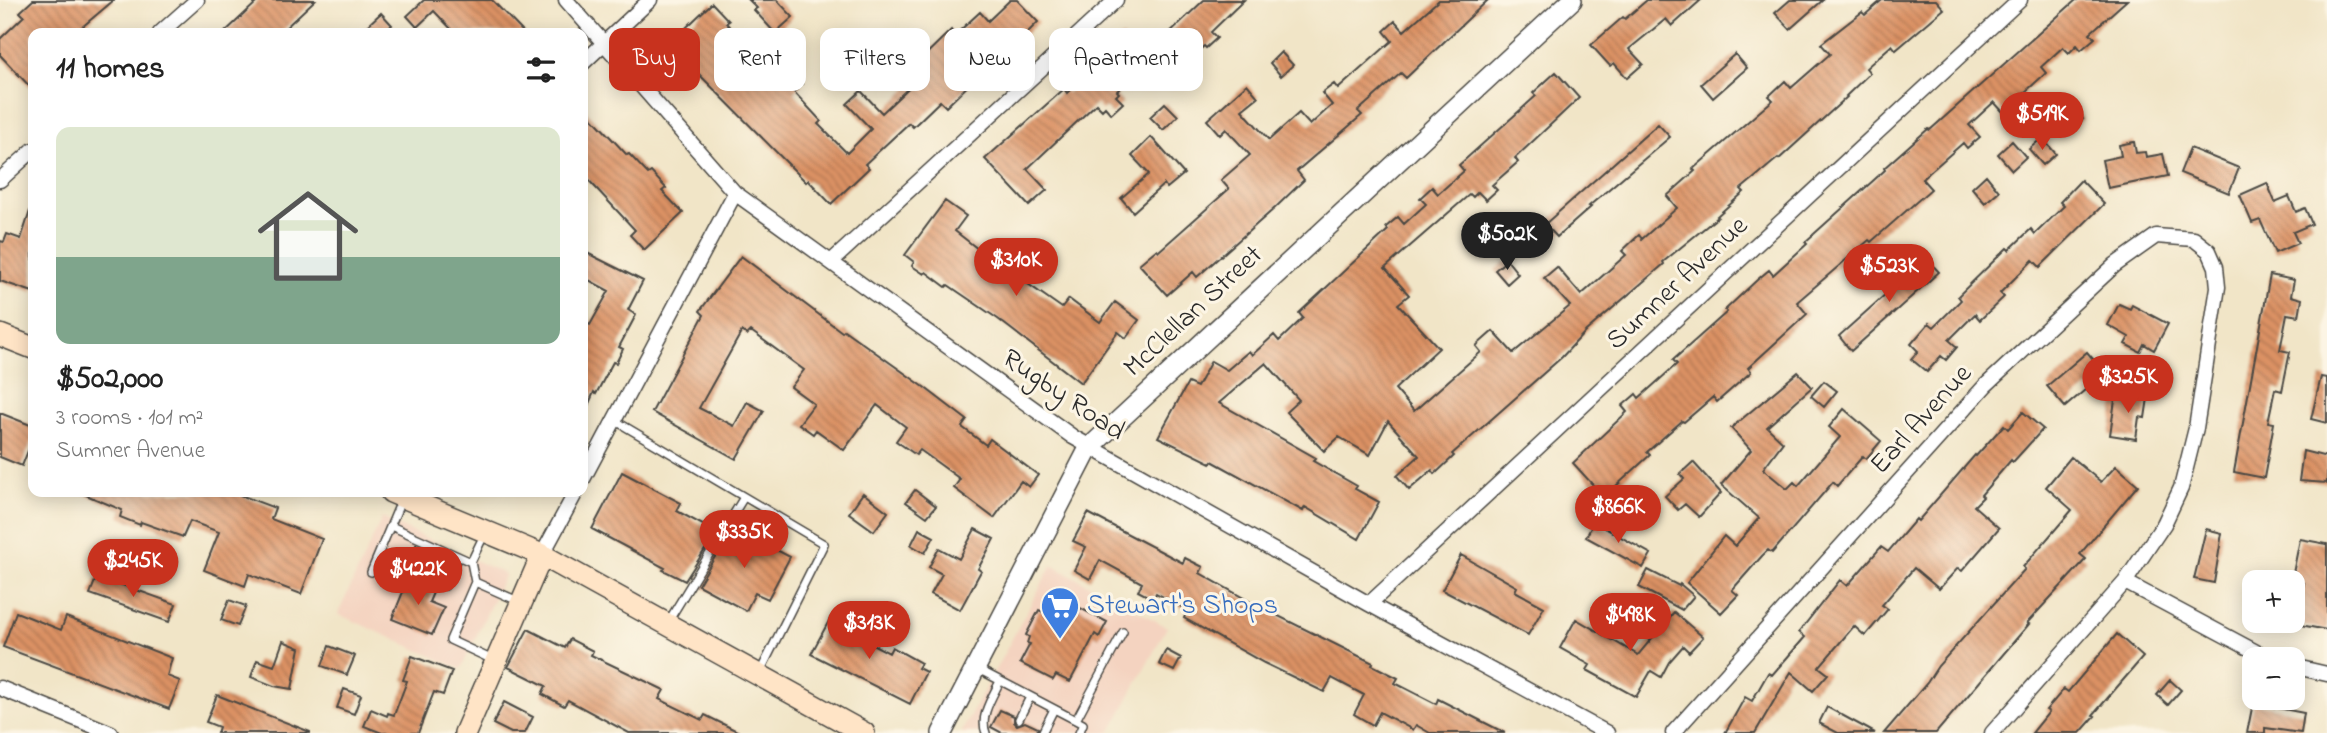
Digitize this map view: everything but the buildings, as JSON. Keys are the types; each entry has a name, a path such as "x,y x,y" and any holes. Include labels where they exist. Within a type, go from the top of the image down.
{"main road":[{"path":"0,335 28,346"},
{"path":"404,497 542,555 864,733"},
{"path":"468,732 542,555"}],"street":[{"path":"166,28 197,0"},
{"name":"Rugby Road","path":"566,0 735,193 1089,447 1369,604 1607,733"},
{"path":"588,58 650,0"},
{"path":"832,261 1116,0"},
{"name":"McClellan Street","path":"942,733 1089,447 1572,0"},
{"name":"Sumner Avenue","path":"1369,604 2020,0"},
{"path":"0,180 28,155"},
{"path":"588,469 735,193"},
{"name":"Earl Avenue","path":"1673,733 1984,386 2115,265 2156,236 2194,239 2209,251 2216,267 2217,295 2196,428 2181,488 2164,524 2125,582 1992,733"},
{"path":"542,555 573,497"},
{"path":"2125,582 2247,647"},
{"path":"2305,669 2327,674"},
{"path":"0,688 108,733"}],"lane":[{"path":"614,420 824,544 758,674"},
{"path":"371,572 391,526 396,497"},
{"path":"667,624 744,497"},
{"path":"391,526 471,562"},
{"path":"485,532 471,562 475,582 450,640 496,661"},
{"path":"378,557 445,586 458,556"},
{"path":"475,582 521,603"},
{"path":"1076,720 1123,632"},
{"path":"976,668 1083,724 1079,733"},
{"path":"986,733 984,727 987,709 1000,681"},
{"path":"1019,719 1030,696"},
{"path":"1043,731 1055,709"}],"shaded area":[{"path":"382,518 505,574 461,669 338,614"},
{"path":"1052,565 1167,627 1110,733 961,733"}],"place":[{"name":"Stewart's Shops","path":"1060,640"}]}
